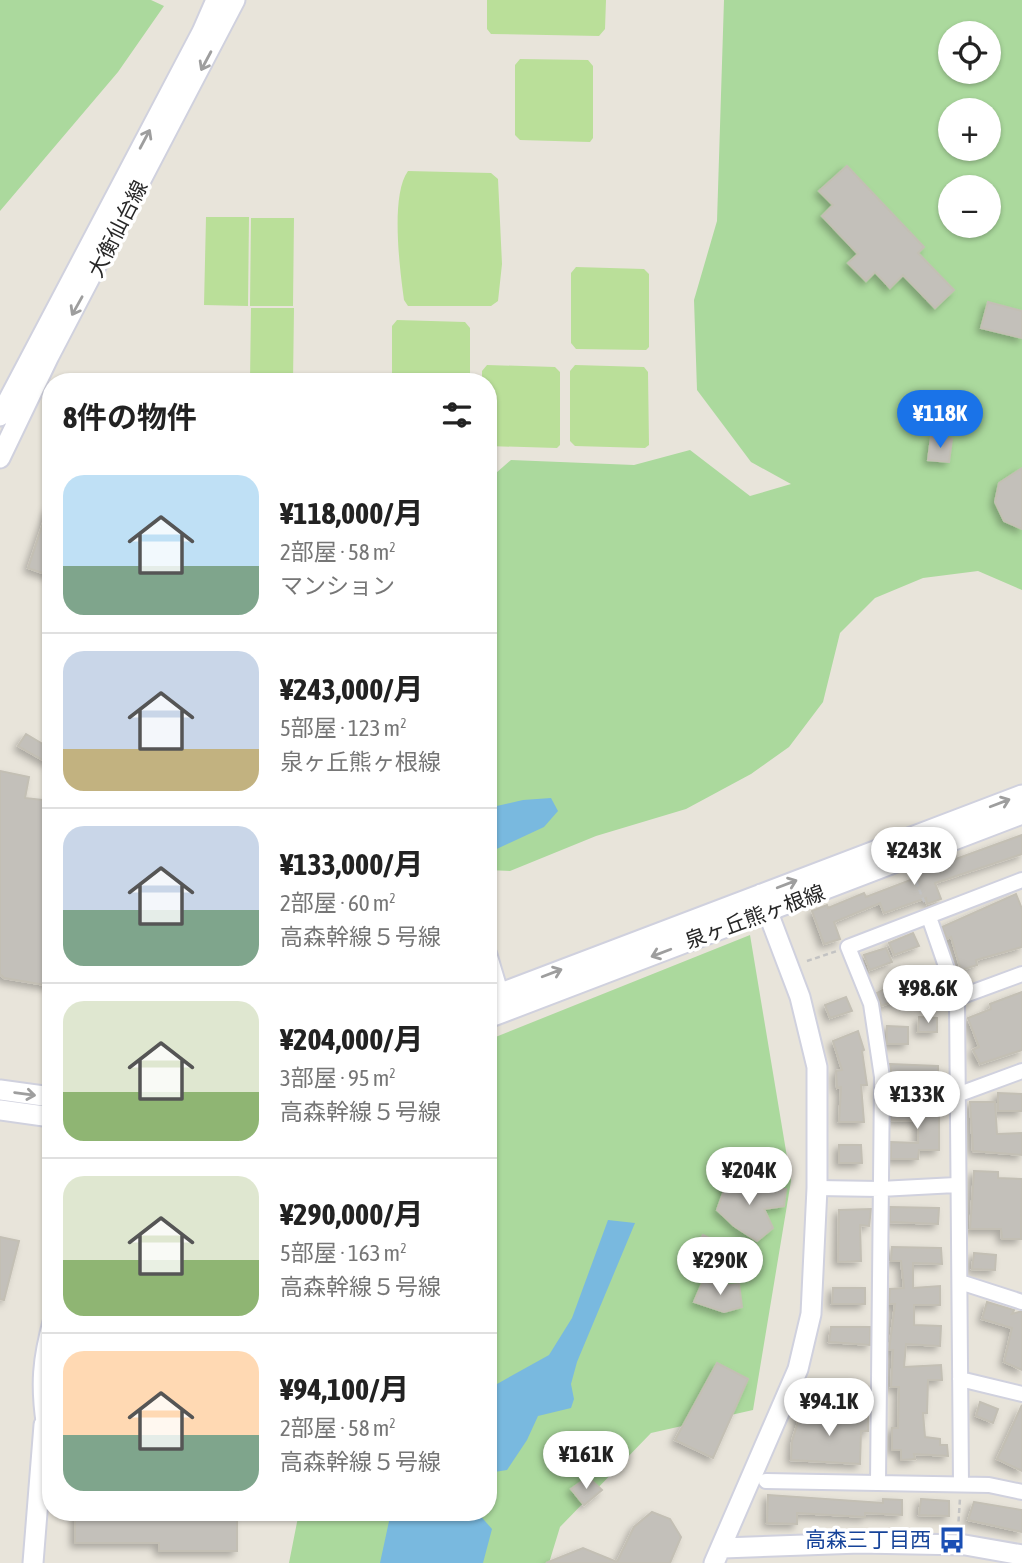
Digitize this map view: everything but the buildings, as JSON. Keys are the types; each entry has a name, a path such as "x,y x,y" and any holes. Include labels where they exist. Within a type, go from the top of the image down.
{"main road":[{"name":"大衡仙台線","path":"0,458 22,392 216,0"},
{"name":"大衡仙台線","path":"0,416 22,392 235,0"},
{"name":"泉ヶ丘熊ヶ根線","path":"497,995 1022,795"},
{"name":"泉ヶ丘熊ヶ根線","path":"497,1015 1022,814"},
{"path":"761,894 800,997 817,1067 817,1188 811,1314 798,1369 719,1555 860,1543 965,1545 1022,1555"},
{"path":"0,1090 42,1096"},
{"path":"0,1110 42,1116"},
{"path":"33,1563 42,1450"}],"street":[{"path":"878,1483 882,1077 871,1004 848,947 1022,880"},
{"path":"929,917 957,998 956,1185 960,1282 961,1484"},
{"path":"957,998 1022,974"},
{"path":"957,1095 1022,1071"},
{"path":"817,1188 880,1189 956,1185"},
{"path":"960,1282 1022,1302"},
{"path":"42,1351 38,1387 42,1412"},
{"path":"960,1379 1022,1394"},
{"path":"766,1481 989,1485 1022,1492"}],"path":[{"path":"912,871 929,917"},
{"path":"807,961 848,947"},
{"path":"957,1534 961,1484"}],"green space":[{"path":"0,0 151,0 164,6 118,72 0,211"},
{"path":"487,0 606,0 605,29 599,36 491,34 487,29"},
{"path":"724,0 1022,0 1022,590 978,571 923,578 875,598 840,633 823,702 789,747 751,774 686,809 596,836 510,871 497,870 497,472 511,460 634,465 690,450 750,496 791,484 751,462 697,390 694,300 717,221"},
{"path":"520,59 588,60 593,66 593,138 590,142 520,140 515,135 515,65"},
{"path":"408,171 491,173 498,179 502,264 498,301 491,306 408,306 404,300 398,215 402,182"},
{"path":"206,217 249,217 248,306 204,305"},
{"path":"251,218 294,218 293,306 250,306"},
{"path":"576,267 644,269 649,274 649,347 646,350 576,349 571,343 571,273"},
{"path":"251,308 294,308 293,373 250,373"},
{"path":"397,320 465,322 470,328 470,373 392,373 392,326"},
{"path":"487,365 555,367 560,372 560,445 557,448 497,446 497,373 482,371"},
{"path":"575,365 644,367 648,372 649,445 645,448 575,446 570,441 570,371"},
{"path":"750,935 791,1181 753,1410 651,1433 560,1527 549,1563 289,1563 297,1521 497,1521 497,1036"}],"water":[{"path":"551,798 558,811 544,827 497,849 497,806"},
{"path":"608,1220 635,1223 577,1362 571,1384 574,1399 571,1408 538,1416 527,1440 507,1470 497,1472 497,1384 549,1355 572,1318"},
{"path":"389,1521 485,1521 492,1529 483,1563 380,1563"}],"place":[{"name":"高森三丁目西","path":"952,1540"}]}
